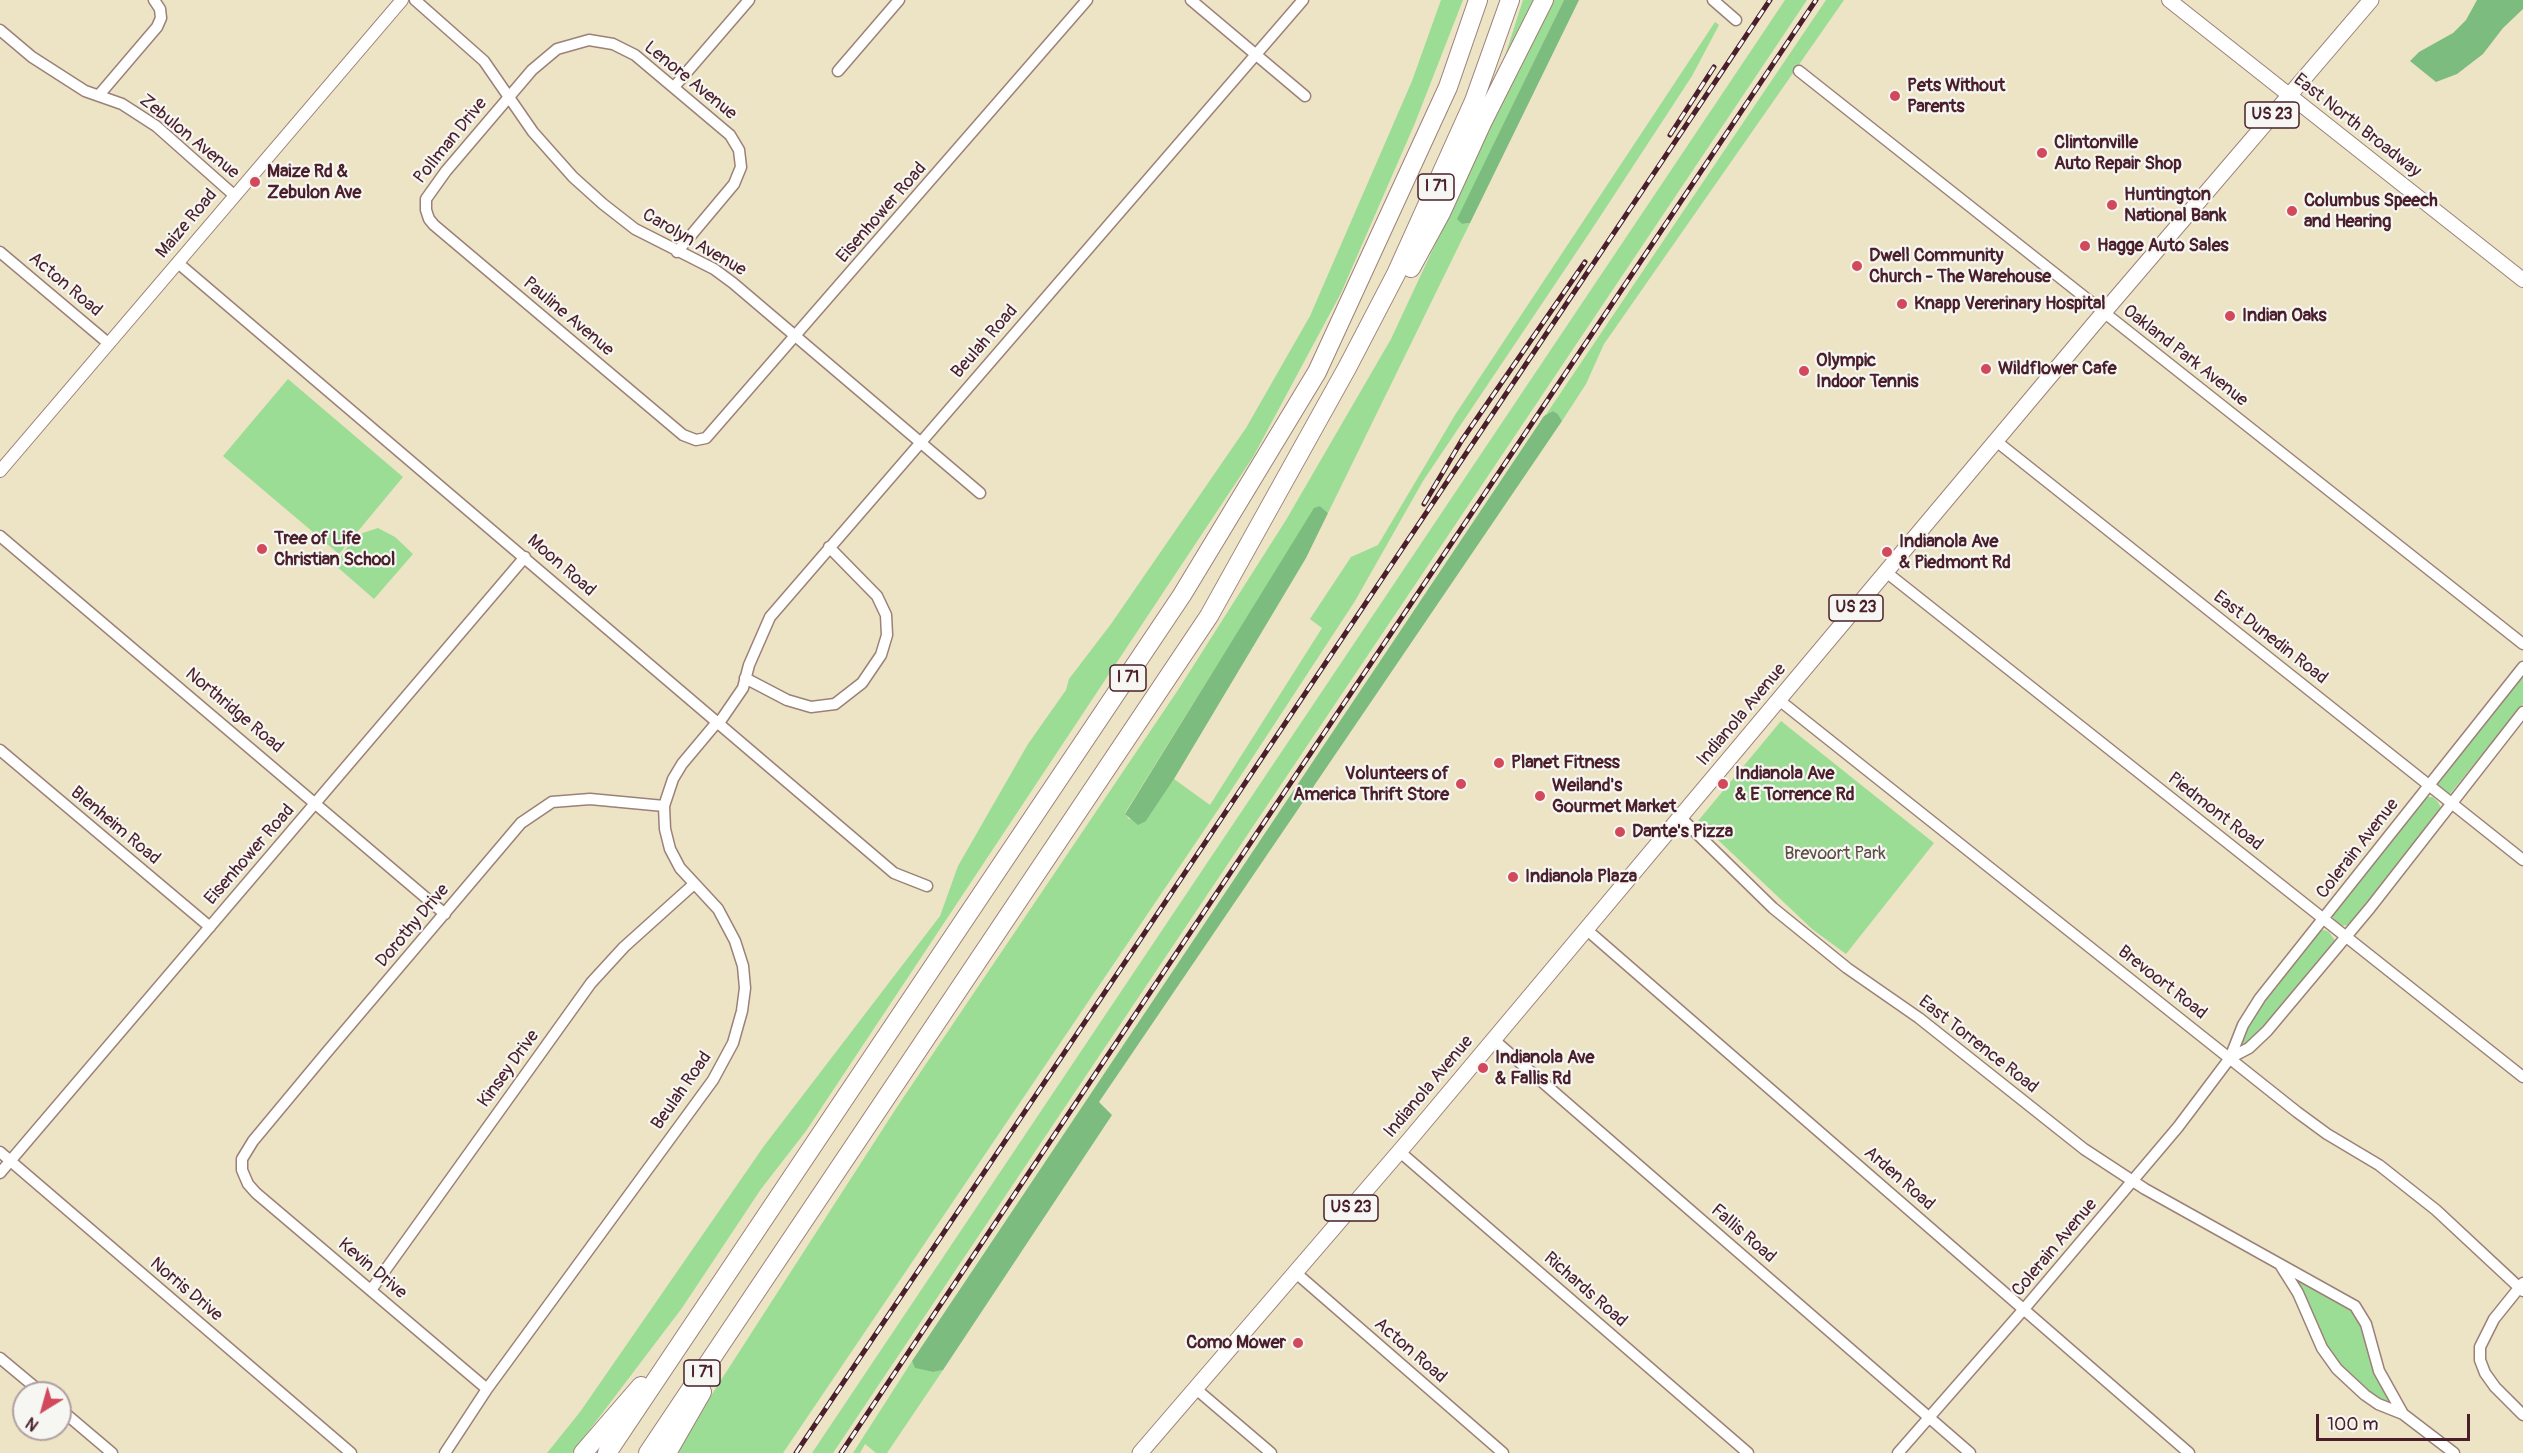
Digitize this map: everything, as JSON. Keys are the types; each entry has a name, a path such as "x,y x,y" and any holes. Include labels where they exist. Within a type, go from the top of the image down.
{"highway":[{"name":"I 71","path":"607,1453 1182,596 1317,372 1448,87 1478,0"},
{"name":"I 71","path":"648,1453 1209,616 1347,368 1396,274 1474,101 1510,0"},
{"path":"1347,368 1376,332 1441,213 1482,123 1544,0"},
{"path":"666,1453 756,1292"},
{"path":"583,1453 702,1314"}],"main road":[{"name":"East North Broadway","path":"2169,0 2523,280"},
{"name":"Indianola Avenue","path":"1140,1453 1400,1152 1996,441 2371,0"}],"street":[{"path":"99,95 157,27 161,18 160,9 154,0"},
{"name":"Maize Road","path":"0,471 402,0"},
{"name":"Carolyn Avenue","path":"415,0 484,61 533,132 573,177 635,228 677,252 714,269 734,283 980,493"},
{"path":"674,87 749,0"},
{"path":"838,70 899,0"},
{"name":"Eisenhower Road","path":"696,440 706,438 714,432 1087,0"},
{"path":"1191,0 1305,96"},
{"name":"Beulah Road","path":"445,1453 487,1389 713,1080 733,1043 746,988 743,966 730,927 718,909 680,868 670,849 665,829 664,806 673,779 682,764 743,688 749,664 770,617 1303,0"},
{"path":"1713,0 1736,20"},
{"name":"Zebulon Avenue","path":"0,30 32,57 85,91 122,104 156,126 235,196"},
{"name":"Lenore Avenue","path":"510,96 532,70 557,49 588,40 613,44 635,55 730,135 740,150 741,167 734,184 677,252"},
{"name":"Oakland Park Avenue","path":"1799,71 2523,644"},
{"name":"Pollman Drive","path":"426,210 426,199 431,189 510,96"},
{"name":"Pauline Avenue","path":"426,210 434,225 671,426 689,439 696,440"},
{"name":"Acton Road","path":"0,252 108,344"},
{"name":"Moon Road","path":"178,263 894,873 927,886"},
{"name":"East Dunedin Road","path":"1996,441 2523,860"},
{"name":"Northridge Road","path":"0,536 445,914"},
{"path":"745,678 787,700 811,707 835,704 862,683 881,655 887,635 886,615 877,596 829,547"},
{"name":"Eisenhower Road","path":"0,1173 525,557"},
{"name":"Piedmont Road","path":"1886,572 2523,1077"},
{"name":"Colerain Avenue","path":"1898,1453 2133,1181 2230,1058 2243,1025 2260,998 2523,667"},
{"name":"Brevoort Road","path":"1779,700 2327,1134 2379,1165 2436,1210 2522,1287"},
{"name":"Colerain Avenue","path":"2230,1058 2249,1048 2267,1031 2376,900 2523,712"},
{"name":"Blenheim Road","path":"0,750 210,927"},
{"name":"Dorothy Drive","path":"242,1170 242,1159 253,1141 521,823 552,802 590,799 664,806"},
{"name":"East Torrence Road","path":"1680,818 1773,908 1847,968 1919,1018 2084,1149 2133,1181 2355,1306 2366,1324 2379,1371 2403,1414"},
{"name":"Kinsey Drive","path":"371,1290 591,983 624,947 694,884"},
{"name":"Arden Road","path":"1587,930 2189,1453"},
{"name":"Fallis Road","path":"1494,1040 1970,1453"},
{"name":"Norris Drive","path":"0,1152 351,1453"},
{"name":"Richards Road","path":"1400,1152 1748,1453"},
{"name":"Kevin Drive","path":"242,1170 248,1184 256,1193 487,1389"},
{"name":"East Torrence Road","path":"2280,1264 2298,1293 2317,1340 2337,1369 2365,1395 2378,1404 2403,1414 2454,1453"},
{"name":"Acton Road","path":"1296,1273 1503,1453"},
{"path":"2522,1287 2494,1319 2480,1347 2480,1360 2485,1373 2523,1416"},
{"path":"0,1358 28,1381"},
{"path":"1196,1389 1271,1453"},
{"path":"72,1419 112,1453"}],"green space":[{"path":"1441,0 1463,0 1415,123 1341,293 1253,457 806,1131 761,1189 682,1308 572,1453 547,1453 580,1412 764,1146 940,916 958,866 1028,744 1066,690 1069,679 1111,624 1246,428 1310,316 1412,81"},
{"path":"1523,0 1537,0 1506,61 1504,59"},
{"path":"1552,0 1564,0 1458,219 1462,224 1470,223 1328,513 1320,506 1314,509 1125,813 1129,819 1146,821 1174,779 1210,805 1322,628 1310,619 1351,557 1378,545 1455,415 1715,22 1719,25 1692,76 1423,481 1355,601 1230,792 783,1453 674,1453 897,1107 1178,690 1286,520 1391,339"},
{"path":"1564,0 1579,0 1470,223 1462,224 1457,219"},
{"path":"1785,0 1807,0 833,1453 812,1453"},
{"path":"1826,0 1844,0 1604,344 1586,384 1562,421 1553,411 1545,416"},
{"path":"2477,0 2523,0 2523,9 2503,28 2483,54 2457,74 2436,82 2410,61 2419,52 2453,33 2466,20"},
{"path":"288,379 403,477 339,554 223,456"},
{"path":"1553,411 1562,421 1099,1102 1112,1115 943,1370 933,1372 915,1368 912,1361 1544,416"},
{"path":"1320,506 1328,513 1306,558 1174,779 1146,821 1138,825 1125,814 1314,508"},
{"path":"378,528 395,537 413,554 374,599 335,565 348,546 360,534"},
{"path":"2523,675 2523,704 2449,795 2436,786"},
{"name":"Brevoort Park","path":"1781,721 1934,843 1846,954 1812,929 1698,821"},
{"path":"2433,797 2438,802 2441,808 2438,813 2354,920 2348,925 2337,924 2333,919 2333,913 2422,800"},
{"path":"2318,931 2329,932 2336,942 2264,1030 2245,1045 2241,1044 2240,1041 2250,1018"},
{"path":"2297,1280 2354,1311 2360,1320 2374,1371 2389,1399 2388,1403 2348,1374 2325,1346"},
{"path":"912,1361 916,1368 933,1372 943,1370 887,1453 876,1453 865,1444 860,1453 853,1453"}],"railway":[{"path":"796,1453 1770,0"},
{"path":"841,1453 1816,0"},
{"path":"1670,135 1714,67"},
{"path":"1424,504 1462,440 1585,262"}],"place":[{"name":"Pets Without Parents","path":"1895,96"},
{"name":"Clintonville Auto Repair Shop","path":"2042,153"},
{"name":"Maize Rd & Zebulon Ave","path":"255,182"},
{"name":"Huntington National Bank","path":"2112,205"},
{"name":"Columbus Speech and Hearing","path":"2292,211"},
{"name":"Hagge Auto Sales","path":"2085,246"},
{"name":"Dwell Community Church - The Warehouse","path":"1857,266"},
{"name":"Knapp Vererinary Hospital","path":"1902,304"},
{"name":"Indian Oaks","path":"2230,316"},
{"name":"Wildflower Cafe","path":"1986,369"},
{"name":"Olympic Indoor Tennis","path":"1804,371"},
{"name":"Tree of Life Christian School","path":"262,549"},
{"name":"Indianola Ave & Piedmont Rd","path":"1887,552"},
{"name":"Planet Fitness","path":"1499,763"},
{"name":"Volunteers of America Thrift Store","path":"1461,784"},
{"name":"Indianola Ave & E Torrence Rd","path":"1723,784"},
{"name":"Weiland's Gourmet Market","path":"1540,796"},
{"name":"Dante's Pizza","path":"1620,832"},
{"name":"Indianola Plaza","path":"1513,877"},
{"name":"Indianola Ave & Fallis Rd","path":"1483,1068"},
{"name":"Como Mower","path":"1298,1343"}]}
